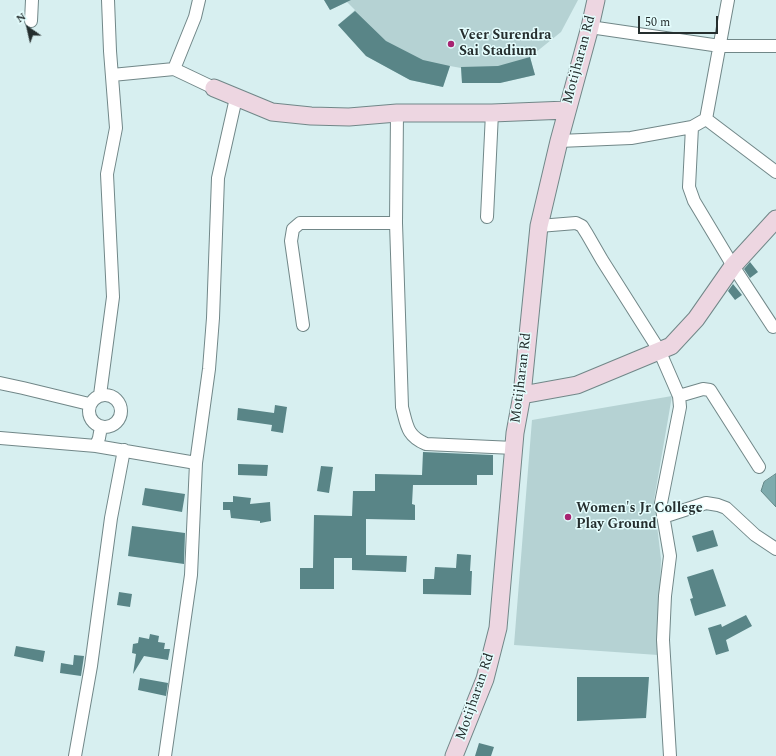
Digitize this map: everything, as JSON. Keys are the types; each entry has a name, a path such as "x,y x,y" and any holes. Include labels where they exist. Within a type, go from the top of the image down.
{"main road":[{"name":"Motijharan Rd","path":"454,756 485,679 498,628 515,433 522,395 540,226 559,141 596,0"},
{"path":"214,88 272,112 311,116 349,117 397,113 568,110"},
{"path":"522,395 577,384 671,346 696,319 733,266 776,219"}],"street":[{"path":"31,20 32,0"},
{"path":"100,395 113,297 107,174 116,128 108,0"},
{"path":"174,69 195,17 199,0"},
{"path":"706,120 728,0"},
{"path":"590,27 720,46 776,46"},
{"path":"112,75 174,69 214,88"},
{"path":"167,755 191,574 196,463 209,369 213,318 218,178 236,98"},
{"path":"487,217 492,112"},
{"path":"397,113 396,223 402,400 407,426 415,439 426,444 514,448"},
{"path":"559,141 631,138 692,127 706,120"},
{"path":"706,120 776,172"},
{"path":"692,127 689,187 694,201 733,266 773,327"},
{"path":"303,325 291,241 293,229 300,222 396,223"},
{"path":"540,226 576,223 582,226 659,350 679,396 680,406 661,503 670,556 665,596 663,640 670,756"},
{"path":"0,383 89,404"},
{"path":"679,396 704,389 710,390 759,467"},
{"path":"100,395 109,395 116,399 120,406 120,414 116,422 109,426 101,427 95,424 90,418 88,411 89,404 100,395"},
{"path":"96,446 101,427"},
{"path":"0,438 96,446 196,463"},
{"path":"75,756 91,666 111,518 124,450"},
{"path":"663,517 706,503 718,505 726,508 755,535 776,549"}],"shaded area":[{"name":"Veer Surendra Sai Stadium","path":"324,0 578,0 561,32 530,57 535,75 500,83 462,83 461,68 450,66 443,87 410,80 366,56 338,25 355,10 347,2 330,10"},
{"path":"672,396 654,500 661,559 658,655 514,645 532,420"},
{"path":"776,474 776,507 761,491 764,482"}],"building":[{"path":"324,0 351,0 330,10"},
{"path":"355,11 386,41 423,60 450,66 443,87 410,80 366,56 338,25"},
{"path":"530,57 535,75 500,83 462,83 461,67 498,66"},
{"path":"750,262 758,272 750,278 744,269"},
{"path":"733,284 742,295 735,300 728,291"},
{"path":"275,405 287,407 283,433 271,431 272,425 237,420 238,408 274,413"},
{"path":"423,452 493,455 493,475 477,475 477,485 413,485 412,504 415,505 415,520 366,519 366,555 407,556 406,572 352,570 352,558 334,558 334,589 300,589 300,568 313,568 314,515 352,516 353,491 375,491 375,474 422,475"},
{"path":"238,464 268,465 267,476 238,475"},
{"path":"321,466 333,467 329,493 317,491"},
{"path":"145,488 185,494 182,512 142,505"},
{"path":"233,496 251,498 250,504 270,502 271,521 260,523 260,521 231,518 230,510 223,510 223,502 233,502"},
{"path":"132,526 185,533 184,564 128,556"},
{"path":"713,530 718,546 697,552 692,536"},
{"path":"457,554 471,555 471,595 423,594 423,579 434,579 435,567 456,568"},
{"path":"713,569 726,606 695,616 690,599 693,598 687,577"},
{"path":"119,592 132,594 130,607 117,605"},
{"path":"746,615 752,626 726,640 729,651 716,655 708,628 721,624 722,627"},
{"path":"150,634 159,636 158,642 165,643 164,649 170,649 168,660 144,656 133,674 136,654 132,653 133,644 138,643 139,637 149,639"},
{"path":"16,646 45,651 43,662 14,656"},
{"path":"74,655 84,656 81,676 60,673 61,663 73,665"},
{"path":"577,677 649,677 646,718 577,721"},
{"path":"140,678 168,683 166,696 138,690"},
{"path":"479,743 494,747 491,756 475,756"}],"place":[{"name":"Veer Surendra Sai Stadium","path":"451,44"},
{"name":"Women's Jr College Play Ground","path":"568,517"}]}
